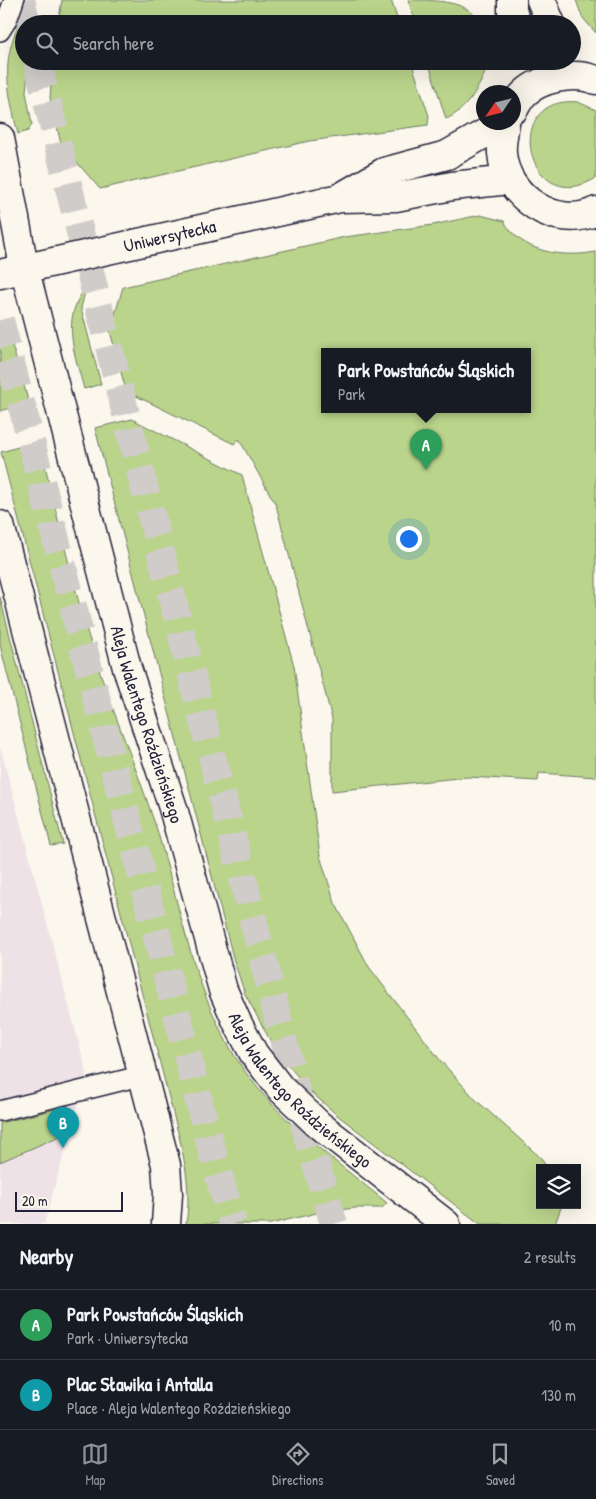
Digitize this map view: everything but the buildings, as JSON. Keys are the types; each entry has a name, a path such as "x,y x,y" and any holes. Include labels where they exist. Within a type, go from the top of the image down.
{"main road":[{"path":"512,0 514,15"},
{"path":"541,0 547,15"},
{"path":"521,97 534,73 578,72"},
{"name":"Uniwersytecka","path":"340,198 384,172 447,155 491,130"},
{"path":"504,130 502,154 510,180 524,198 544,212 557,216 589,215 596,211"},
{"name":"Aleja Walentego Roździeńskiego","path":"0,138 12,270 127,668 173,808 216,968 237,1022 254,1054 281,1088 319,1125 446,1224"},
{"name":"Uniwersytecka","path":"12,270 340,198 396,197 452,186 510,180"},
{"path":"0,525 166,1165 168,1194 166,1224"}],"lane":[{"path":"0,31 14,0"},
{"path":"0,1111 144,1075"}],"shaded area":[{"path":"0,746 87,1074 44,1224 0,1224"}],"green space":[{"path":"62,0 391,0 396,15 60,15"},
{"path":"408,0 450,3 469,10 474,15 413,15"},
{"path":"576,0 596,0 596,33 582,17"},
{"path":"31,10 35,15 23,15 25,11"},
{"path":"15,34 15,70 28,70 26,92 32,124 28,131 18,134 8,85 9,58"},
{"path":"52,70 414,70 429,116 428,125 309,141 100,189 61,144 50,98"},
{"path":"431,70 486,70 479,85 476,85 473,95 461,110 446,119"},
{"path":"578,102 596,110 596,178 572,186 553,183 539,170 532,153 531,134 538,116 553,105"},
{"path":"480,215 504,221 511,232 521,240 544,251 570,254 596,252 596,777 539,773 538,781 468,777 332,791 332,719 276,505 239,439 234,444 126,391 110,331 123,287 345,237 433,225"},
{"path":"86,288 81,308 101,384 84,389 74,350 72,324 73,312"},
{"path":"0,329 12,345 29,403 0,411"},
{"path":"132,419 242,475 294,666 320,856 335,903 369,967 440,1060 476,1100 541,1158 545,1164 536,1164 536,1209 561,1209 555,1224 480,1224 337,1115 312,1093 271,1042 245,994 234,961 95,428"},
{"path":"39,441 87,631 107,693 157,830 191,954 213,1014 227,1042 258,1089 291,1123 326,1154 387,1203 382,1208 356,1208 321,1212 270,1224 186,1224 187,1180 179,1136 1,452"},
{"path":"0,597 63,844 51,846 0,645"},
{"path":"68,1106 74,1130 0,1162 0,1123"}],"tunnel":[{"path":"21,0 25,15"},
{"path":"39,70 308,1138 334,1224"},
{"path":"0,320 212,1152 233,1224"}],"place":[{"name":"Park Powstańców Śląskich","path":"426,470"},
{"name":"Plac Sławika i Antalla","path":"63,1148"}]}
